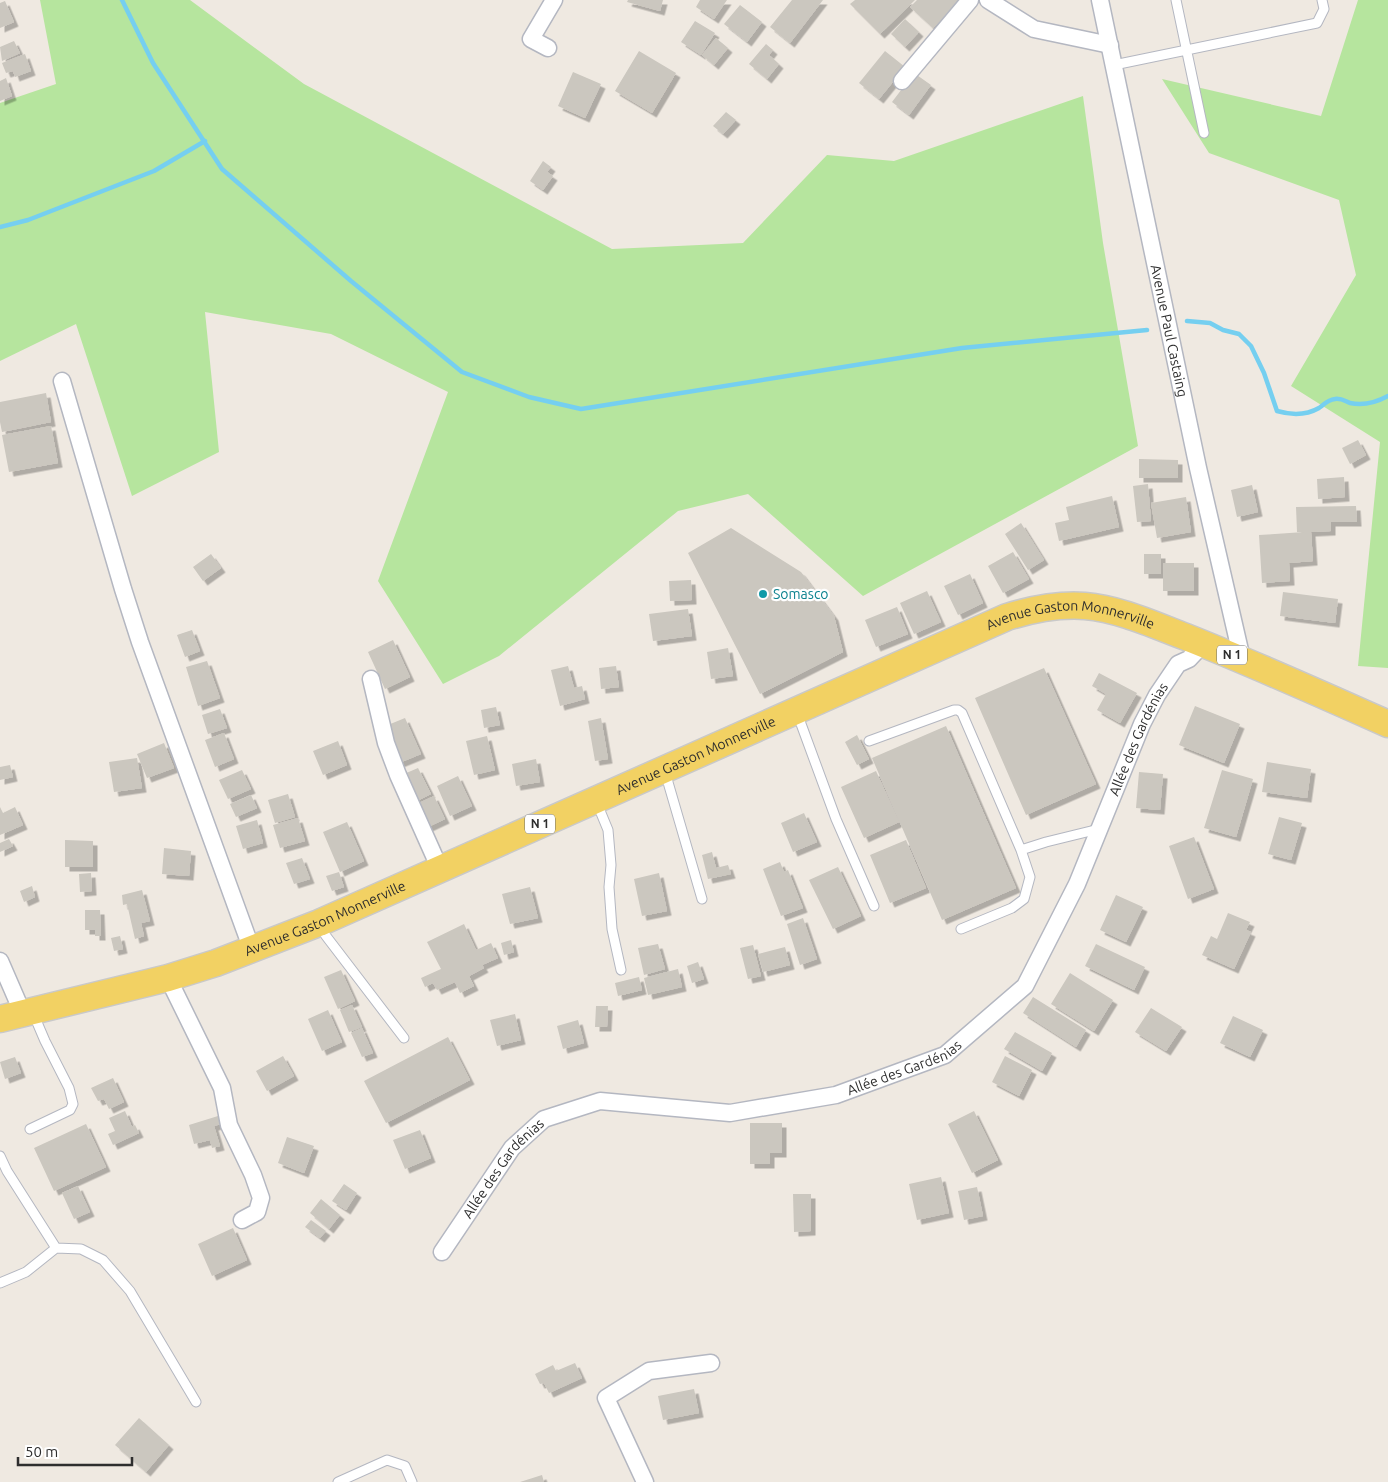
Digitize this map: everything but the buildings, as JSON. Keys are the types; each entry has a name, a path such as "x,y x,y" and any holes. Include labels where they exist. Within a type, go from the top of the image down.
{"main road":[{"name":"Avenue Gaston Monnerville","path":"18,1015 168,978 252,950 318,923 1007,617 1027,610 1048,606 1071,605 1106,609 1129,615 1242,659 1388,724"}],"street":[{"path":"548,48 531,39 554,0"},
{"path":"902,81 970,0"},
{"path":"988,0 1034,29 1110,45"},
{"name":"Avenue Paul Castaing","path":"1100,0 1198,468 1242,659"},
{"path":"62,381 140,642 252,950"},
{"name":"Allée des Gardénias","path":"442,1252 512,1148 544,1118 600,1101 730,1113 836,1095 945,1055 1025,986 1076,884 1130,752 1157,695 1178,664 1189,659 1203,644"},
{"path":"371,678 392,761 440,869"},
{"path":"0,961 18,1015"},
{"path":"168,978 222,1088 229,1125 253,1175 261,1198 257,1212 242,1220"},
{"path":"645,1482 606,1398 649,1371 711,1363"}],"lane":[{"path":"1176,0 1204,133"},
{"path":"1114,66 1317,23 1324,9 1322,0"},
{"path":"869,741 954,710 962,713 1021,850 1030,877 1024,898 1012,908 961,929"},
{"path":"796,711 836,819 874,906"},
{"path":"663,769 702,899"},
{"path":"595,800 608,830 611,865 612,929 621,970"},
{"path":"1021,850 1046,842 1099,830"},
{"path":"318,923 404,1038"},
{"path":"18,1015 45,1041 69,1088 73,1104 70,1110 30,1129"},
{"path":"0,1156 4,1173 56,1248"},
{"path":"0,1283 26,1272 56,1248 81,1248 103,1260 130,1291 196,1402"},
{"path":"338,1482 387,1460 405,1466 412,1482"}],"green space":[{"path":"40,0 190,0 304,84 612,249 743,243 827,155 894,161 1083,96 1103,243 1138,446 863,596 748,494 678,511 499,656 443,684 378,581 448,392 331,334 205,312 219,452 132,496 76,324 0,361 0,103 56,84"},
{"path":"1358,0 1388,0 1388,668 1358,666 1380,442 1291,386 1356,275 1339,200 1209,153 1162,79 1321,116"}],"waterway":[{"path":"122,0 153,63 222,169 351,281 462,372 529,397 581,409 962,348 1147,330"},
{"path":"0,227 28,220 154,171 205,141"},
{"path":"1187,321 1210,323 1223,330 1239,334 1251,346 1264,373 1277,411 1303,414 1314,411 1332,400 1339,399 1350,403 1365,404 1388,396"}],"place":[{"name":"Somasco","path":"763,594"}]}
